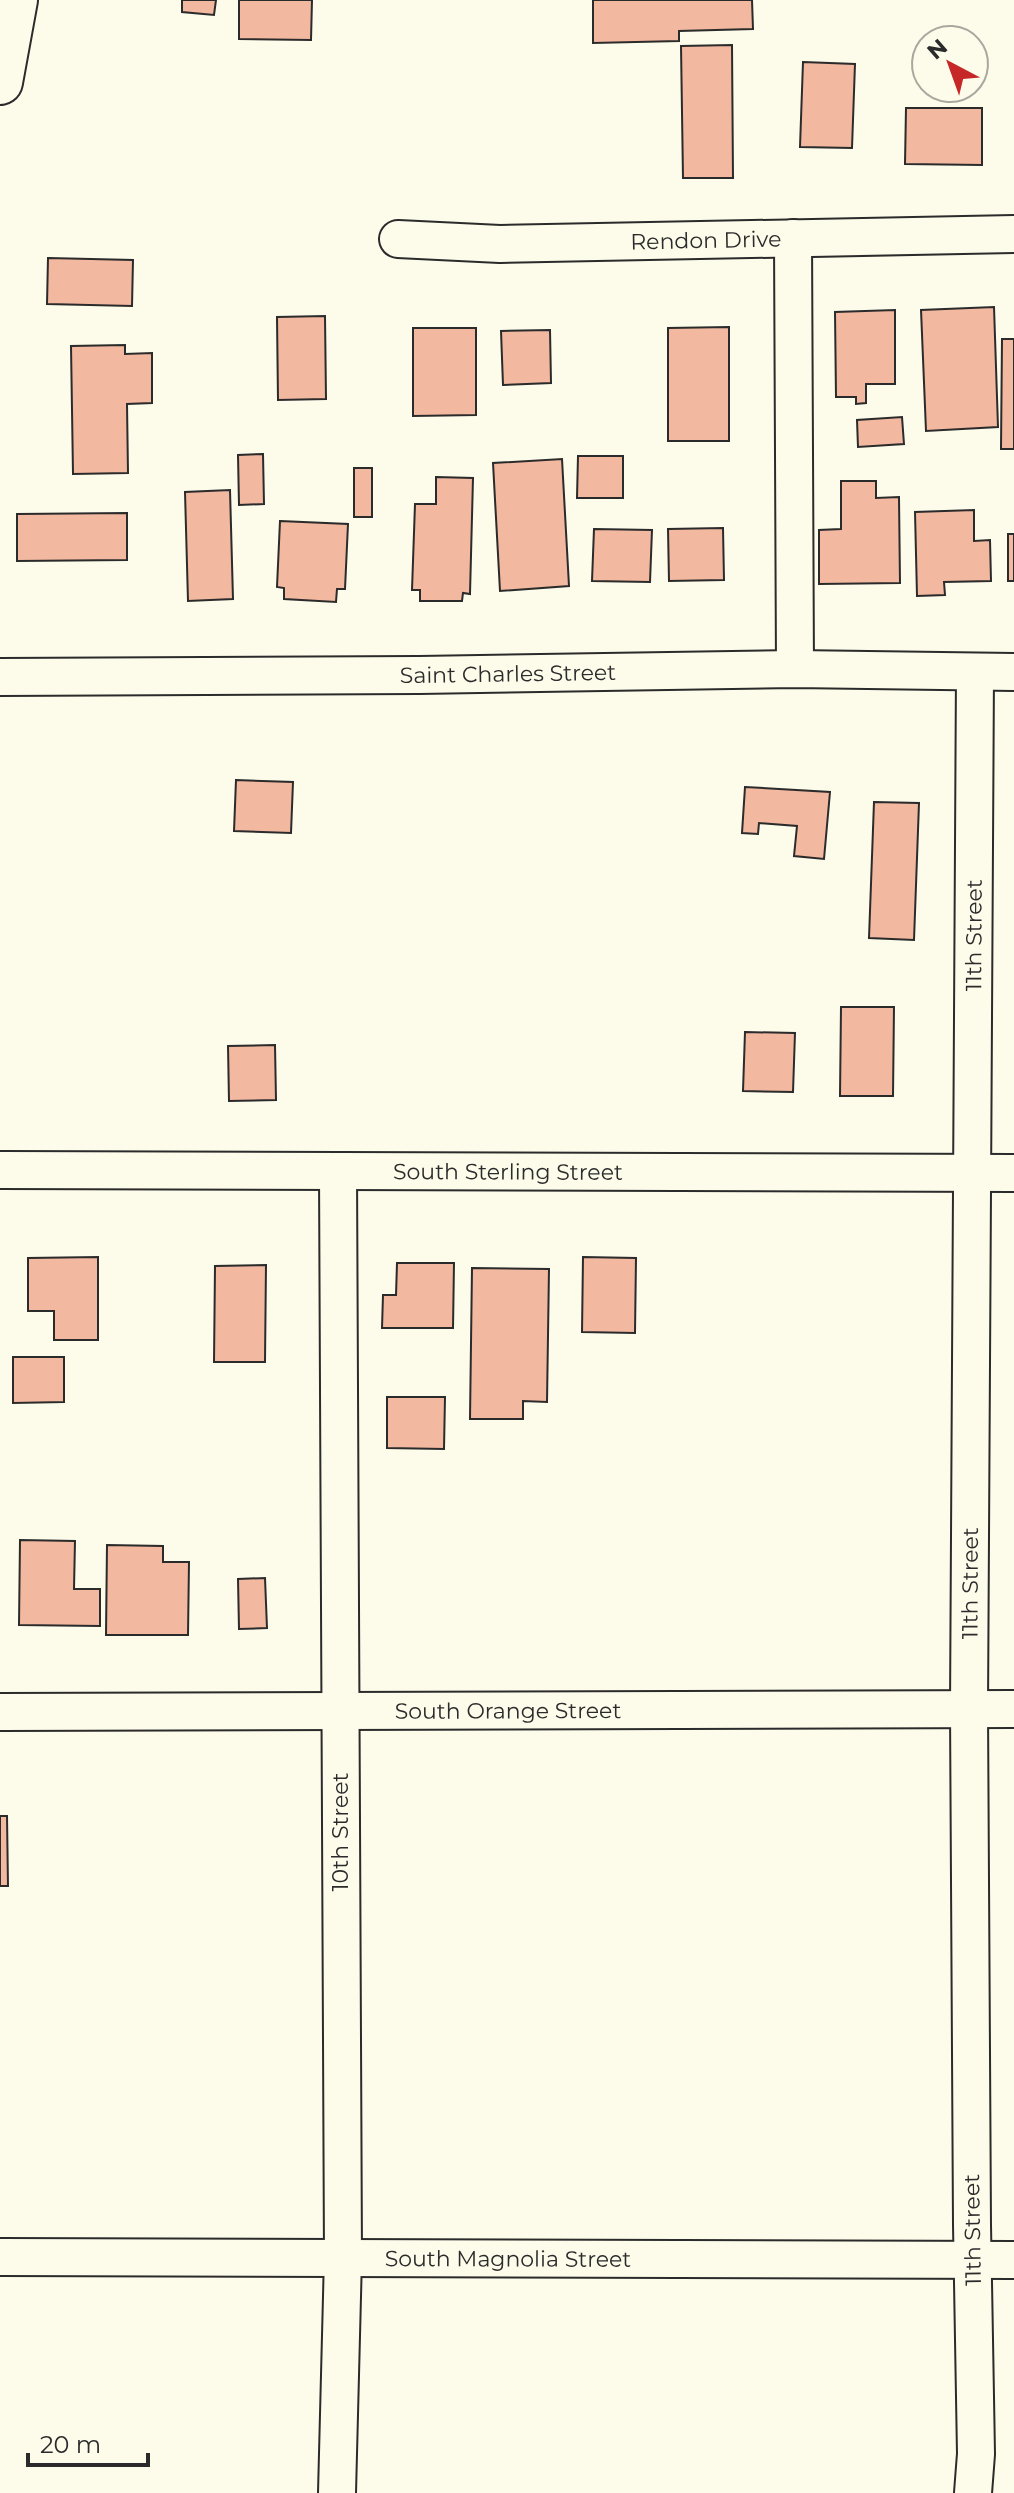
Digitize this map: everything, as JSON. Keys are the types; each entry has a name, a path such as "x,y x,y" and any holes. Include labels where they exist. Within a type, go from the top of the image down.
{"main road":[{"path":"0,82 15,0"}],"street":[{"name":"Rendon Drive","path":"398,239 500,244 1014,234"},
{"path":"793,238 795,669"},
{"name":"Saint Charles Street","path":"0,677 795,669 1014,672"},
{"name":"11th Street","path":"973,2493 976,2454 969,1709 975,672"},
{"name":"South Sterling Street","path":"0,1170 1014,1173"},
{"name":"10th Street","path":"338,1171 345,2490"},
{"name":"South Orange Street","path":"0,1712 1014,1709"},
{"name":"South Magnolia Street","path":"0,2257 1014,2260"}],"building":[{"path":"182,0 216,0 214,15 182,12"},
{"path":"239,0 312,0 311,40 239,39"},
{"path":"593,0 752,0 753,29 679,31 679,41 593,43"},
{"path":"732,45 733,178 683,178 681,46"},
{"path":"803,62 855,64 852,148 800,147"},
{"path":"906,108 982,108 982,165 905,164"},
{"path":"48,258 133,260 132,306 47,304"},
{"path":"994,307 998,427 926,431 921,310"},
{"path":"895,310 895,384 866,384 866,403 856,404 856,397 836,397 835,312"},
{"path":"325,316 326,399 278,400 277,317"},
{"path":"729,327 729,441 668,441 668,328"},
{"path":"413,328 476,328 476,415 413,416"},
{"path":"550,330 551,383 503,385 501,331"},
{"path":"1002,339 1014,339 1014,449 1001,449"},
{"path":"125,345 125,354 152,353 152,403 127,404 128,473 73,474 71,346"},
{"path":"902,417 904,444 858,447 857,420"},
{"path":"263,454 264,504 239,505 238,455"},
{"path":"578,456 623,456 623,498 577,498"},
{"path":"562,459 569,586 500,591 493,463"},
{"path":"354,468 372,468 372,517 354,517"},
{"path":"436,477 473,478 470,594 463,593 462,601 420,601 420,590 412,590 415,504 436,504"},
{"path":"841,481 876,481 876,498 899,497 900,583 819,584 819,530 841,529"},
{"path":"230,490 233,599 188,601 185,492"},
{"path":"974,510 974,541 990,540 991,581 944,582 945,595 917,596 915,512"},
{"path":"127,513 127,560 17,561 17,514"},
{"path":"280,521 348,524 345,589 337,589 336,602 284,599 284,588 277,587"},
{"path":"723,528 724,580 669,581 668,529"},
{"path":"594,529 652,530 650,582 592,581"},
{"path":"1008,534 1014,534 1014,581 1008,581"},
{"path":"236,780 293,782 291,833 234,831"},
{"path":"745,787 830,792 824,859 794,856 797,826 759,823 758,834 742,833"},
{"path":"874,802 919,803 914,940 869,938"},
{"path":"841,1007 894,1007 893,1096 840,1096"},
{"path":"745,1032 795,1033 793,1092 743,1091"},
{"path":"275,1045 276,1100 229,1101 228,1046"},
{"path":"98,1257 98,1340 54,1340 54,1311 28,1311 28,1258"},
{"path":"583,1257 636,1258 635,1333 582,1332"},
{"path":"397,1263 454,1263 453,1328 382,1328 383,1295 396,1295"},
{"path":"266,1265 265,1362 214,1362 215,1266"},
{"path":"472,1268 549,1269 547,1402 523,1401 523,1419 470,1419"},
{"path":"13,1357 64,1357 64,1402 13,1403"},
{"path":"387,1397 445,1397 444,1449 387,1448"},
{"path":"20,1540 75,1541 74,1589 100,1589 100,1626 19,1625"},
{"path":"107,1545 163,1546 163,1562 189,1562 188,1635 106,1635"},
{"path":"265,1578 267,1628 239,1629 238,1579"},
{"path":"0,1816 7,1816 8,1886 0,1886"}]}
